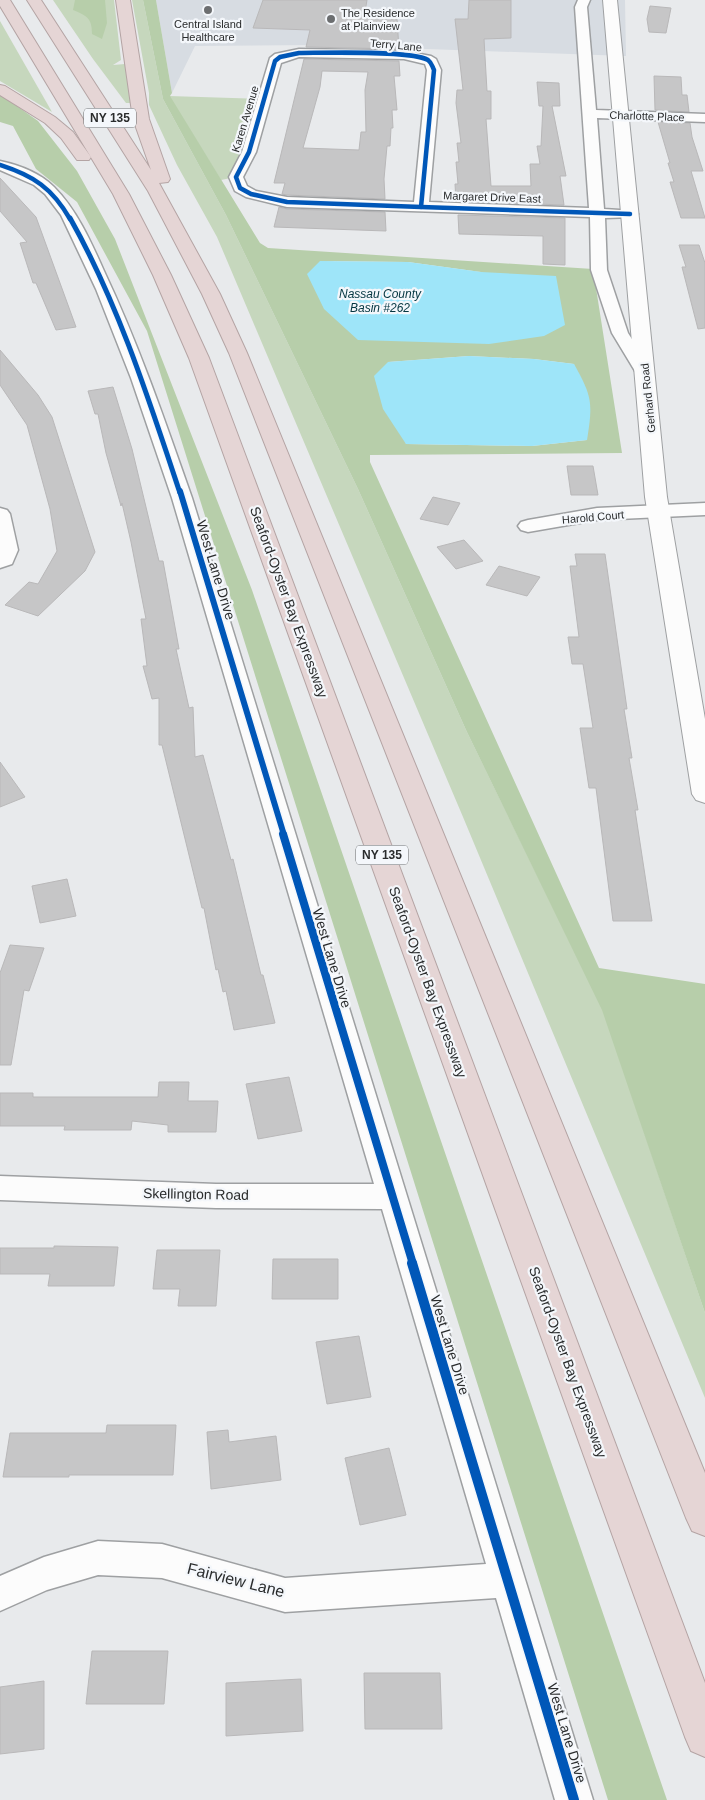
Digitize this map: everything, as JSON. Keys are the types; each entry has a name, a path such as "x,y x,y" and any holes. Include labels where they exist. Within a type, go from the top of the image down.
{"highway":[{"name":"Seaford-Oyster Bay Expressway","path":"3,0 96,151 147,243 178,307 225,427 705,1737"},
{"name":"NY 135","path":"34,0 129,146 183,238 212,294 267,421 705,1518"},
{"path":"123,0 141,119 183,238"},
{"path":"0,89 50,120 67,135 147,243"}],"street":[{"path":"584,0 581,7 597,212 599,270 620,333 644,372"},
{"name":"Gerhard Road","path":"610,0 644,372 659,513 705,794"},
{"name":"Terry Lane","path":"275,61 288,55 313,53 404,55 426,59 431,62 434,70 421,207"},
{"name":"Karen Avenue","path":"238,184 236,177 249,152 275,61"},
{"name":"Charlotte Place","path":"589,114 705,118"},
{"name":"West Lane Drive","path":"0,166 23,173 38,182 60,202 70,218 109,298 149,402 184,507 574,1800"},
{"name":"Margaret Drive East","path":"238,184 240,188 251,194 287,202 630,214"},
{"name":"Harold Court","path":"528,526 597,514 659,513 705,509"},
{"path":"0,514 8,550 4,560 0,562"},
{"name":"Skellington Road","path":"0,1188 216,1196 391,1197"},
{"name":"Fairview Lane","path":"0,1594 44,1574 98,1558 162,1561 285,1594 508,1580"}],"shaded area":[{"path":"156,0 625,0 626,56 316,45 195,46 172,93"}],"green space":[{"path":"53,0 114,0 121,60 113,65 125,64 131,103 126,103"},
{"path":"75,0 105,0 107,23 102,39 92,34 88,18 73,10"},
{"path":"132,0 143,0 163,99 226,215 358,489 466,730 603,1010 705,1313 705,1398 463,817 217,237 177,165 149,105 149,93"},
{"path":"143,0 156,0 172,93 170,96 260,243 268,248 593,269 622,453 370,455 370,462 599,968 705,984 705,1313 602,1010 466,730 358,489 226,215 163,99","holes":["320,261 408,262 481,272","469,356 534,359 574,364 587,440 532,446 406,444 388,362"]},
{"path":"0,21 52,112 0,81"},
{"path":"0,94 38,121 77,171 115,239 252,590 667,1800 608,1800 147,331 77,202 36,169 13,126 0,122"},
{"path":"169,96 264,99 236,177 221,180"}],"water":[{"name":"Nassau County Basin #262","path":"320,261 408,262 481,272 556,276 565,325 544,336 489,344 358,340 324,309 307,274"},
{"path":"469,356 534,359 574,364 590,400 587,440 532,446 406,444 383,409 374,376 388,362"}],"building":[{"path":"263,0 367,0 364,18 397,19 399,49 306,47 310,30 253,28"},
{"path":"469,0 511,0 511,38 484,39 487,91 491,91 491,119 486,119 491,186 531,186 530,164 540,164 537,146 541,146 543,106 539,106 537,82 559,83 560,106 552,106 566,176 560,176 564,205 456,201 455,184 458,184 456,162 459,162 457,143 461,143 456,103 457,90 463,90 455,19 468,19"},
{"path":"650,6 671,8 666,33 649,32 647,19"},
{"path":"304,59 399,61 400,76 394,76 397,110 392,110 393,128 391,128 390,146 387,146 384,179 385,199 287,195 282,194 285,183 274,183","holes":["322,71 368,72 365,90 366,132 361,132 359,150 303,148 320,87"]},
{"path":"654,76 681,77 682,95 687,95 689,112 655,110"},
{"path":"658,122 690,123 692,137 703,171 691,171 705,218 681,218 670,182 674,182"},
{"path":"0,178 36,217 76,327 56,330 36,283 33,283 20,243 27,242 0,211"},
{"path":"279,207 287,209 385,212 386,231 274,227"},
{"path":"458,215 565,218 565,265 543,264 543,236 459,234"},
{"path":"679,245 699,245 705,263 705,328 698,329 682,267 686,267"},
{"path":"0,350 38,395 52,417 95,552 85,571 38,616 5,605 29,582 38,584 57,551 50,509 27,425 0,385"},
{"path":"113,387 132,449 159,561 163,561 179,649 176,649 189,708 193,707 195,757 203,755 231,860 233,859 261,975 263,975 275,1023 234,1030 226,991 223,992 218,969 216,970 204,908 202,908 162,745 159,745 159,698 152,699 143,666 147,666 141,619 146,619 131,542 122,503 121,506 106,453 98,414 95,414 88,391"},
{"path":"567,466 593,466 598,495 571,495"},
{"path":"433,497 460,503 448,525 420,519"},
{"path":"464,540 483,561 456,569 437,547"},
{"path":"575,554 605,554 627,709 624,709 632,758 629,758 638,810 635,810 652,921 613,921 596,788 589,788 580,728 593,728 583,664 572,664 568,637 579,637 570,566 577,566"},
{"path":"499,566 540,577 527,596 486,585"},
{"path":"0,762 25,797 0,807"},
{"path":"67,879 76,916 40,923 32,886"},
{"path":"10,945 44,948 29,991 24,990 11,1065 0,1065 0,973"},
{"path":"289,1077 302,1131 258,1139 246,1084"},
{"path":"159,1082 189,1082 188,1101 218,1101 216,1132 168,1132 168,1125 132,1121 131,1130 64,1130 65,1126 0,1126 0,1093 33,1093 33,1097 158,1097"},
{"path":"54,1246 118,1247 114,1286 48,1286 50,1274 0,1274 0,1248 54,1248"},
{"path":"157,1250 220,1250 216,1306 178,1306 180,1289 153,1289"},
{"path":"273,1259 338,1259 338,1299 272,1299"},
{"path":"359,1336 371,1397 327,1404 316,1342"},
{"path":"107,1425 176,1425 173,1475 3,1477 10,1433 106,1433"},
{"path":"228,1430 229,1442 276,1436 281,1480 211,1489 207,1432"},
{"path":"389,1448 406,1515 360,1525 345,1458"},
{"path":"92,1651 168,1651 164,1704 86,1704"},
{"path":"364,1673 440,1673 442,1729 365,1729"},
{"path":"301,1679 303,1731 226,1736 226,1683"},
{"path":"44,1681 44,1749 0,1754 0,1687"}],"cycle path":[{"path":"421,207 434,70 431,62 426,59 404,55 299,53 280,57 275,61 249,152 236,177 240,188 251,194 287,202 630,214"},
{"path":"0,165 33,178 45,186 68,215 104,289 129,348 151,408 182,498 574,1800"}],"place":[{"name":"Central Island Healthcare","path":"208,10"},
{"name":"The Residence at Plainview","path":"331,19"}]}
